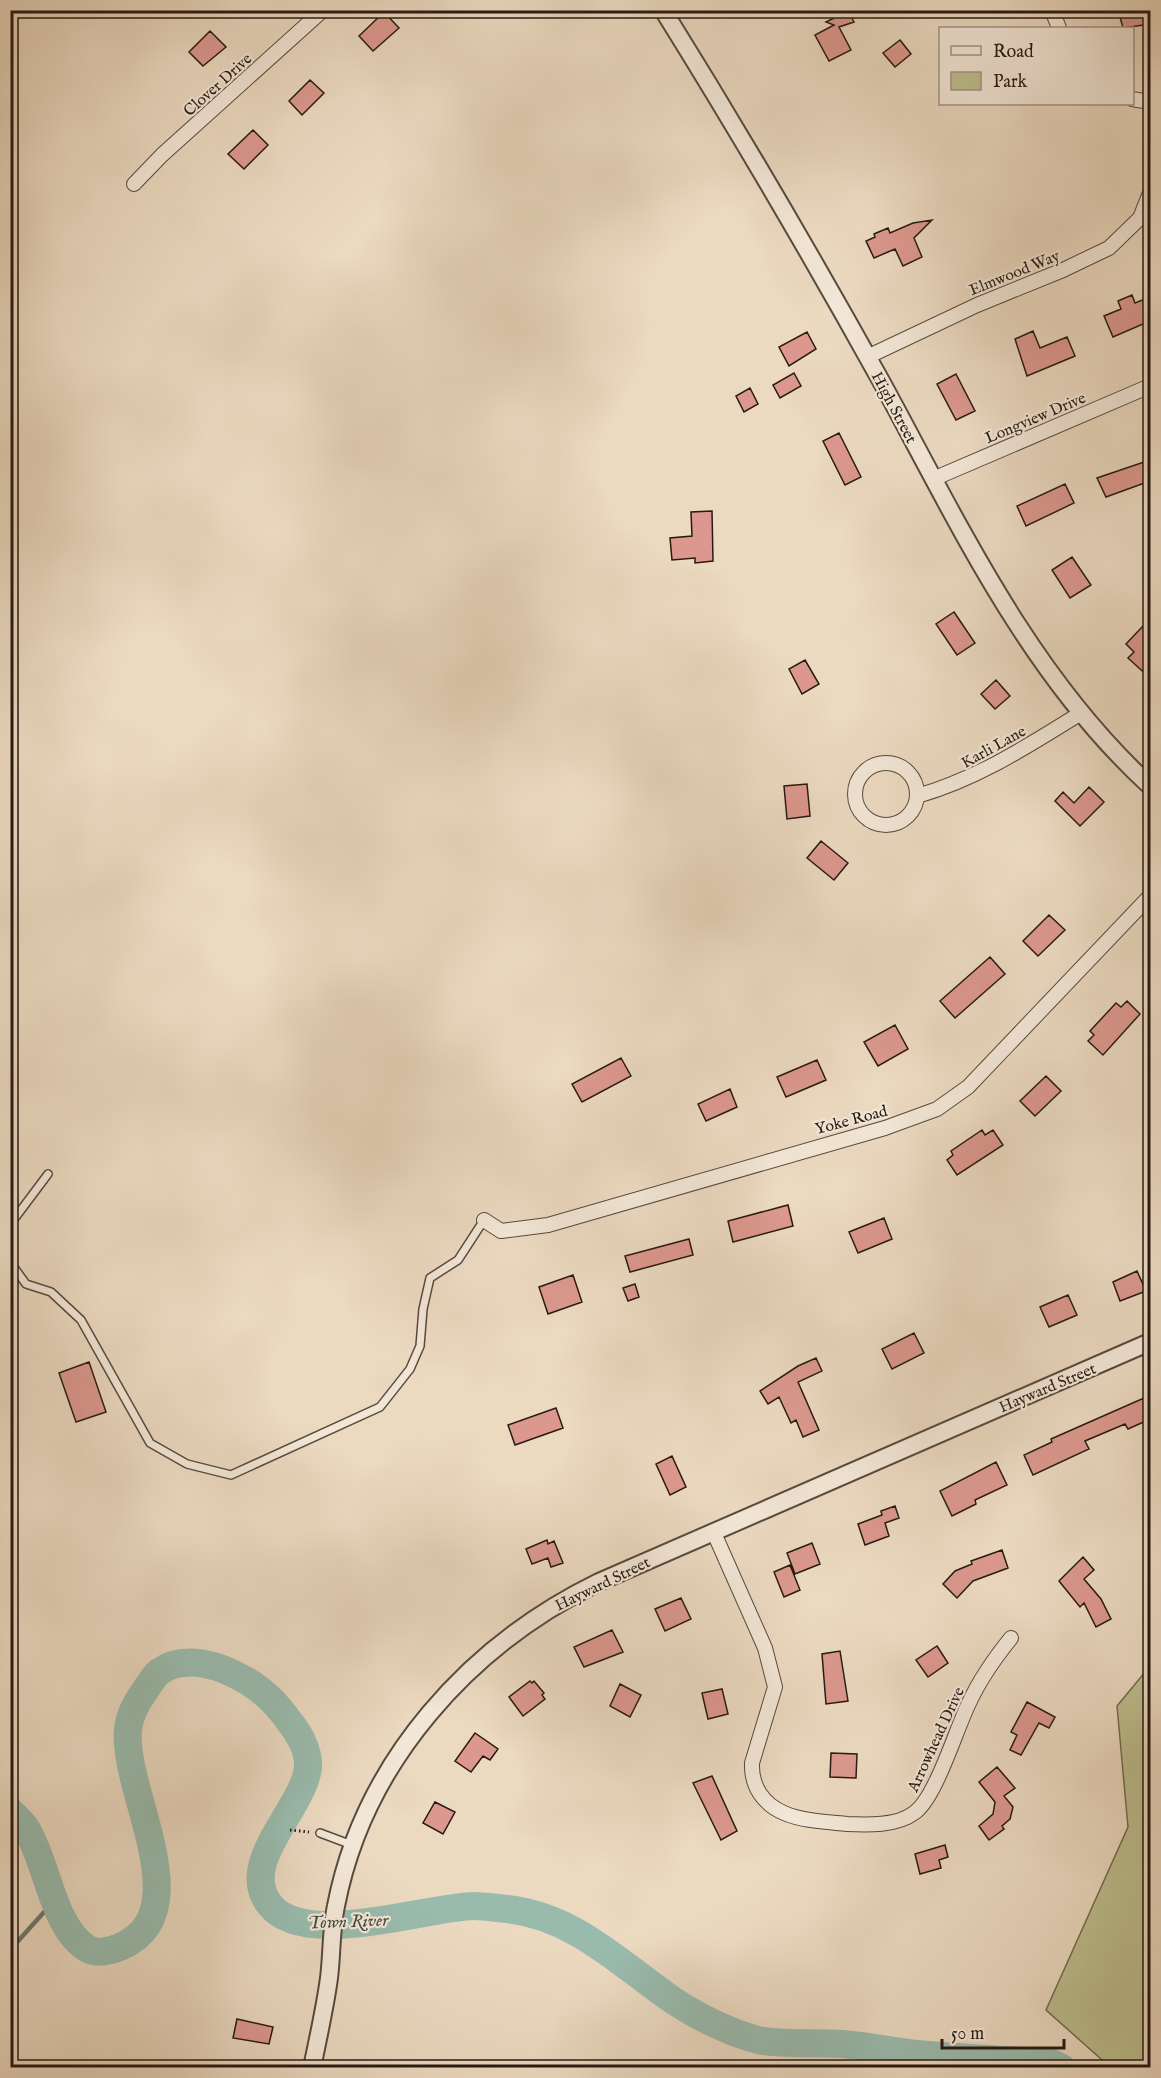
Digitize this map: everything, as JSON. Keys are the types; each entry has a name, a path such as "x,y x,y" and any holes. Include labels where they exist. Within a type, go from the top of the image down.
{"street":[{"name":"Clover Drive","path":"134,184 162,155 323,10"},
{"name":"High Street","path":"663,10 779,198 990,584 1081,713 1150,786"},
{"path":"1052,10 1059,27"},
{"path":"1134,99 1150,102"},
{"name":"Elmwood Way","path":"867,357 977,305 1082,262 1109,248 1140,218 1150,192"},
{"name":"Longview Drive","path":"933,479 1150,386"},
{"name":"Karli Lane","path":"917,796 955,785 979,773 1081,713"},
{"path":"885,762 902,767 909,772 914,779 917,796 909,814 892,824 882,825 873,822 858,808 855,789 869,767 885,762"},
{"name":"Yoke Road","path":"484,1220 501,1231 548,1225 885,1128 937,1109 982,1073 1150,896"},
{"name":"Hayward Street","path":"312,2067 325,2004 335,1907 353,1845 376,1790 401,1751 440,1702 489,1653 523,1626 578,1592 1150,1342"},
{"name":"Arrowhead Drive","path":"714,1533 765,1648 775,1687 752,1763 751,1777 765,1799 774,1808 788,1815 860,1825 892,1821 915,1813 932,1788 981,1679 1011,1638"}],"lane":[{"path":"10,1229 12,1222 48,1174"},
{"path":"10,1262 26,1284 51,1292 81,1320 150,1443 186,1464 231,1475 380,1407 410,1369 420,1346 423,1309 430,1278 458,1260 484,1220"},
{"path":"320,1833 353,1845"}],"path":[{"path":"290,1830 320,1833"}],"green space":[{"path":"1150,1666 1150,2067 1110,2067 1046,2010 1128,1827 1117,1706"}],"building":[{"path":"1118,10 1150,10 1150,24 1123,27"},
{"path":"848,11 854,22 839,27 851,50 829,61 815,35 834,25 826,22"},
{"path":"384,12 399,28 373,51 359,36"},
{"path":"210,31 226,47 203,66 189,52"},
{"path":"900,40 911,54 895,67 883,53"},
{"path":"310,80 324,93 302,115 289,101"},
{"path":"253,130 268,145 244,169 228,154"},
{"path":"932,220 914,238 922,257 903,266 895,249 874,258 866,241 875,237 874,234 888,228 890,233 913,223"},
{"path":"1132,295 1135,303 1150,297 1150,321 1113,337 1104,316 1121,309 1118,301"},
{"path":"1033,331 1040,348 1067,337 1075,356 1027,376 1015,339"},
{"path":"807,332 816,349 789,366 779,347"},
{"path":"794,373 801,386 780,398 773,385"},
{"path":"956,374 975,411 956,420 937,384"},
{"path":"750,388 758,404 744,412 736,396"},
{"path":"839,433 861,477 845,485 823,441"},
{"path":"1147,461 1150,481 1106,497 1097,478"},
{"path":"1065,484 1074,503 1026,526 1017,506"},
{"path":"712,511 713,561 695,563 695,558 672,560 670,538 692,536 691,512"},
{"path":"1072,557 1091,585 1070,598 1052,570"},
{"path":"954,612 975,643 957,655 936,624"},
{"path":"1143,626 1150,632 1150,678 1128,658 1134,652 1126,644"},
{"path":"805,660 819,684 802,694 789,669"},
{"path":"996,680 1010,696 995,709 981,694"},
{"path":"807,784 810,816 787,819 784,786"},
{"path":"1089,787 1104,802 1080,826 1055,801 1063,792 1074,803"},
{"path":"821,841 848,863 834,880 807,858"},
{"path":"1049,915 1065,930 1038,956 1023,941"},
{"path":"990,957 1005,974 955,1018 940,1001"},
{"path":"1127,1001 1140,1014 1103,1055 1088,1041 1094,1035 1090,1031 1116,1003 1121,1007"},
{"path":"895,1025 908,1049 878,1066 864,1042"},
{"path":"621,1058 631,1076 582,1102 572,1084"},
{"path":"817,1060 826,1080 786,1097 777,1077"},
{"path":"1046,1076 1061,1091 1035,1116 1020,1101"},
{"path":"730,1089 737,1107 706,1121 698,1104"},
{"path":"982,1130 985,1135 993,1130 1003,1145 957,1175 947,1160 953,1155 951,1151"},
{"path":"788,1205 793,1226 733,1242 728,1221"},
{"path":"884,1218 892,1239 858,1253 849,1232"},
{"path":"689,1239 693,1255 630,1272 625,1256"},
{"path":"1137,1271 1146,1291 1120,1301 1113,1282"},
{"path":"573,1275 582,1302 548,1314 539,1287"},
{"path":"635,1284 639,1297 628,1301 623,1288"},
{"path":"1068,1295 1077,1315 1049,1327 1040,1307"},
{"path":"914,1333 924,1353 892,1369 882,1349"},
{"path":"816,1358 822,1371 798,1382 819,1430 803,1437 796,1420 791,1423 779,1397 768,1404 760,1391 798,1366"},
{"path":"89,1362 106,1412 76,1422 59,1373"},
{"path":"1144,1398 1149,1409 1145,1411 1148,1420 1128,1429 1125,1424 1085,1441 1089,1449 1033,1475 1024,1455 1052,1442 1051,1439"},
{"path":"556,1408 563,1428 515,1445 508,1425"},
{"path":"672,1456 686,1487 670,1495 656,1464"},
{"path":"996,1462 1007,1485 975,1500 976,1504 952,1516 940,1491"},
{"path":"895,1506 899,1518 885,1523 889,1536 865,1545 858,1524 882,1515 881,1511"},
{"path":"547,1540 548,1544 554,1541 563,1563 551,1567 548,1558 532,1564 526,1549"},
{"path":"812,1543 820,1564 795,1574 787,1553"},
{"path":"1002,1550 1008,1568 973,1581 957,1598 943,1584 955,1571 972,1564 971,1561"},
{"path":"1083,1557 1094,1570 1084,1579 1101,1599 1111,1619 1096,1627 1084,1603 1080,1607 1059,1581"},
{"path":"790,1565 800,1590 784,1597 774,1572"},
{"path":"681,1598 691,1619 665,1631 655,1609"},
{"path":"612,1630 623,1652 584,1667 574,1647"},
{"path":"937,1646 948,1663 928,1677 916,1660"},
{"path":"840,1651 848,1701 826,1704 822,1654"},
{"path":"530,1681 532,1683 534,1681 544,1693 542,1695 545,1699 523,1716 509,1697"},
{"path":"620,1684 641,1695 630,1717 610,1706"},
{"path":"722,1689 728,1714 708,1719 702,1693"},
{"path":"1027,1702 1055,1717 1049,1728 1039,1723 1021,1755 1010,1750 1017,1735 1011,1732"},
{"path":"475,1733 498,1749 490,1760 483,1756 471,1772 455,1761"},
{"path":"831,1753 857,1754 856,1778 830,1777"},
{"path":"997,1767 1015,1788 1004,1796 1013,1807 1010,1819 1002,1826 1004,1829 989,1840 979,1826 993,1814 995,1802 979,1782"},
{"path":"712,1776 737,1831 721,1840 693,1783"},
{"path":"435,1802 455,1812 443,1834 423,1823"},
{"path":"945,1845 948,1857 939,1860 941,1868 920,1874 915,1854"},
{"path":"237,2019 273,2027 269,2044 233,2038"}],"waterway":[{"name":"Town River","path":"10,1811 21,1822 34,1843 59,1911 76,1939 88,1949 108,1951 120,1947 143,1930 155,1907 157,1879 129,1755 128,1730 131,1715 141,1696 159,1672 180,1663 203,1664 226,1671 259,1689 280,1709 303,1742 308,1767 304,1783 266,1854 261,1872 262,1889 270,1905 287,1918 310,1924 337,1925 474,1906 507,1909 532,1914 576,1932 693,2013 726,2029 758,2040 842,2044 917,2054 1052,2063 1062,2068"},
{"path":"10,1950 45,1911 58,1907"}]}
